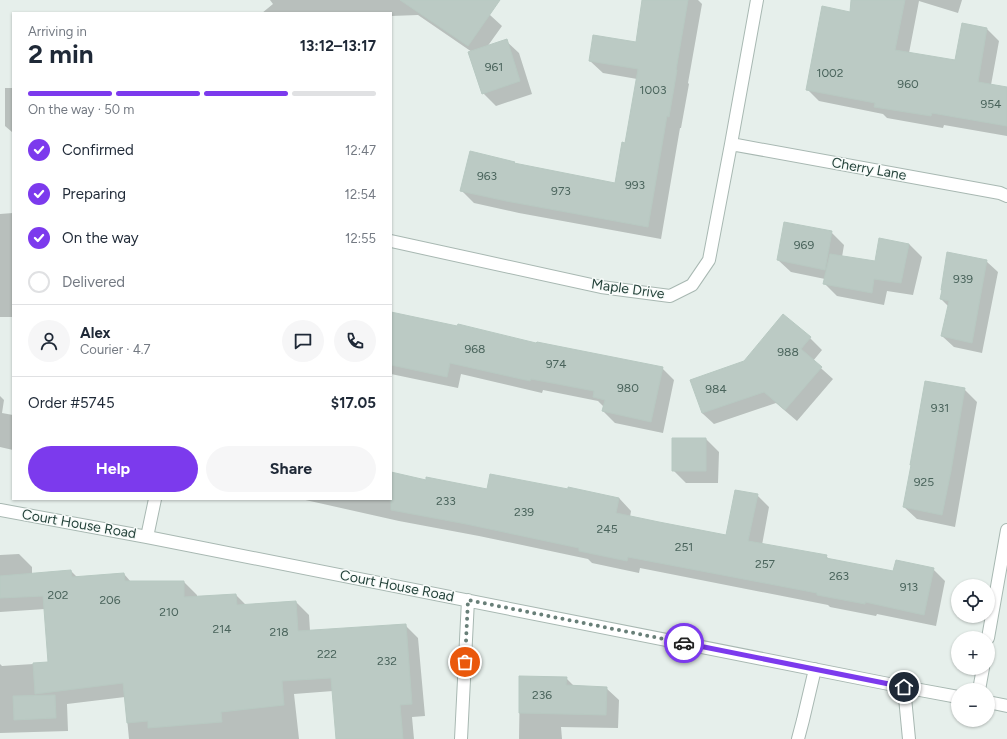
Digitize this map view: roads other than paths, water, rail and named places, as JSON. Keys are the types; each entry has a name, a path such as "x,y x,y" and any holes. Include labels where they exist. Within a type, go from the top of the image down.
{"street":[{"name":"Maple Drive","path":"392,241 601,287 670,296 692,285 709,260 757,0"},
{"name":"Cherry Lane","path":"731,144 1000,193 1007,196"},
{"path":"147,537 155,500"},
{"name":"Court House Road","path":"0,510 147,537 951,696"},
{"path":"989,631 1007,530"},
{"path":"461,739 468,600"},
{"path":"798,739 815,669"},
{"path":"904,687 909,739"},
{"path":"995,703 1007,706"}]}
